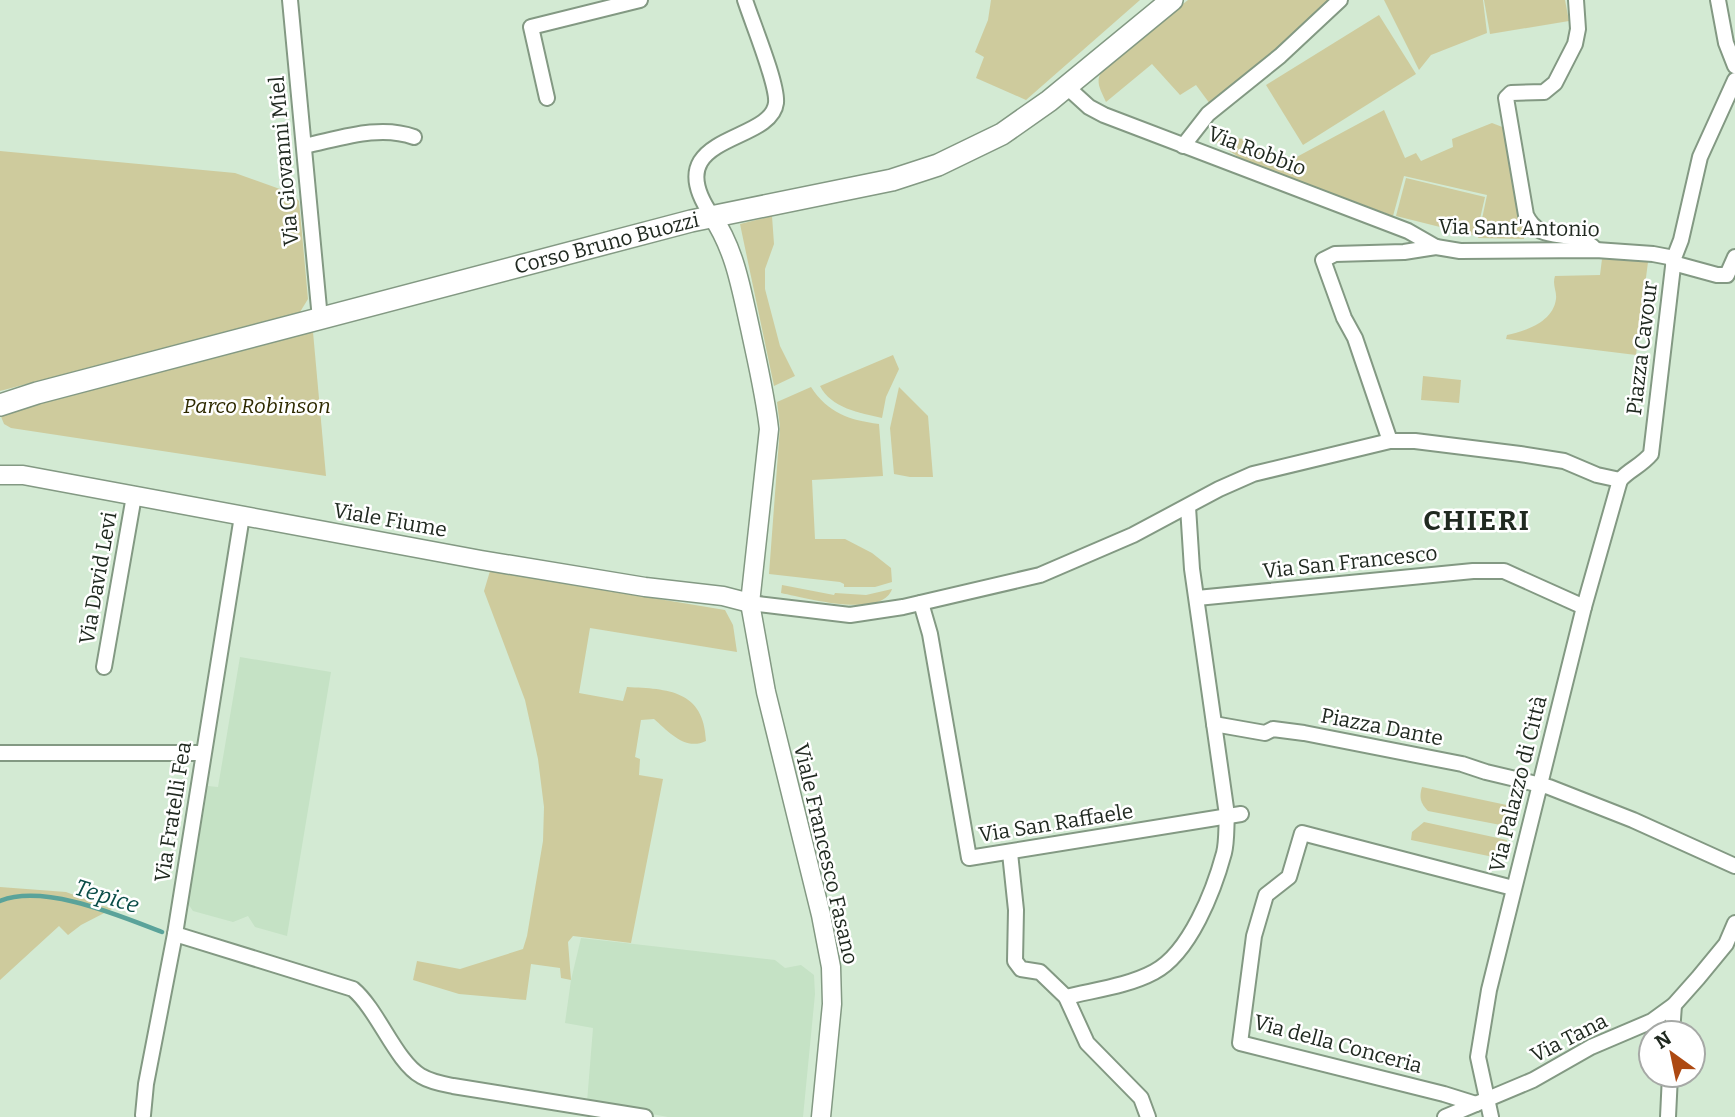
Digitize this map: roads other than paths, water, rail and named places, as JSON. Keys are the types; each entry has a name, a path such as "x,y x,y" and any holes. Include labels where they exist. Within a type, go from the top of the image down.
{"main road":[{"name":"Corso Bruno Buozzi","path":"0,405 712,216 892,180 938,165 1002,134 1067,87 1172,0"}],"street":[{"name":"Via Giovanni Miel","path":"290,0 320,318"},
{"path":"547,98 531,27 640,0"},
{"path":"712,216 700,200 696,175 699,164 709,152 765,120 773,112 776,103 773,83 744,0"},
{"path":"1184,146 1208,114 1280,56 1340,0"},
{"path":"1576,0 1578,29 1575,44 1555,83 1544,92 1511,93 1506,98 1526,215 1531,226 1539,232 1580,238 1596,250"},
{"path":"1717,0 1726,43 1735,66"},
{"path":"1674,260 1700,157 1735,80"},
{"name":"Via Robbio","path":"1067,87 1088,107 1408,232 1436,247"},
{"path":"304,146 378,131 402,132 414,137"},
{"name":"Viale Francesco Fasano","path":"712,216 723,233 735,263 765,398 769,429 750,603 766,692 821,915 831,967 832,1004 821,1117"},
{"name":"Via Sant'Antonio","path":"1390,441 1355,338 1344,318 1323,260 1335,254 1404,252 1436,247 1460,251 1596,250 1653,254 1674,260"},
{"name":"Piazza Cavour","path":"1620,480 1640,467 1651,454 1674,260 1717,275 1727,275 1735,257"},
{"path":"750,603 850,615 921,603 1040,575 1090,555 1253,474 1390,441 1564,461 1597,475 1620,480"},
{"name":"Viale Fiume","path":"0,465 23,475"},
{"name":"Viale Fiume","path":"0,475 23,475 481,560 645,587 723,596 750,603"},
{"name":"Via Palazzo di Città","path":"1491,1117 1481,1102 1478,1057 1489,990 1584,607 1620,480"},
{"name":"Via David Levi","path":"104,667 134,496"},
{"path":"1066,997 1127,982 1156,971 1181,948 1198,924 1234,815 1214,724 1192,569 1188,507"},
{"name":"Via Fratelli Fea","path":"142,1116 175,934 242,516"},
{"name":"Via San Francesco","path":"1197,598 1459,572 1504,571 1584,607"},
{"name":"Via San Raffaele","path":"921,603 930,634 969,859 1234,815"},
{"name":"Piazza Dante","path":"1214,724 1265,733 1273,729 1304,733 1462,764 1540,785 1633,820 1735,866"},
{"path":"0,753 203,753"},
{"name":"Via della Conceria","path":"1481,1102 1240,1042 1254,936 1266,895 1289,877 1302,833 1513,888"},
{"path":"1010,853 1016,910 1015,961 1021,969 1040,972 1066,997 1087,1043 1141,1098 1149,1117"},
{"name":"Via Tana","path":"1445,1117 1533,1080 1591,1046 1652,1021 1674,1005 1730,946 1735,923"},
{"path":"175,934 353,989 364,998 409,1065 423,1078 453,1086 645,1117"},
{"path":"1673,1019 1674,1005"},
{"path":"1668,1117 1669,1089"}],"waterway":[{"name":"Tepice","path":"0,901 38,896 60,899 104,910 162,932"}],"district":[{"name":"CHIERI","path":"1477,520"}],"park label":[{"name":"Parco Robinson","path":"257,406"}]}
